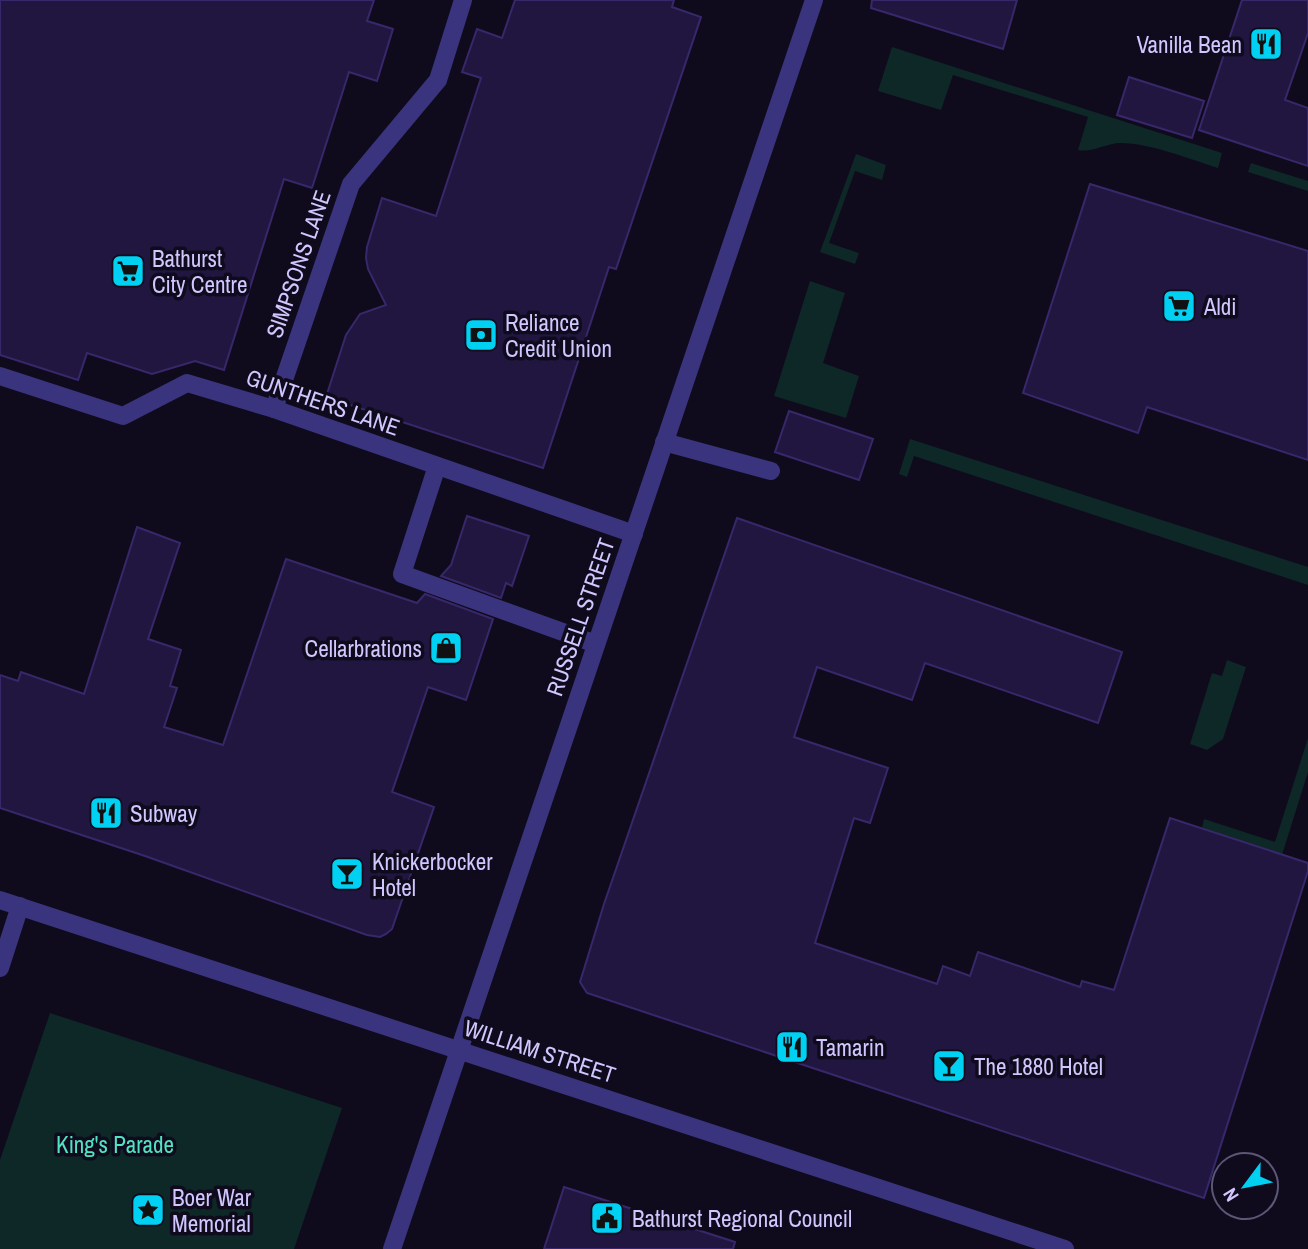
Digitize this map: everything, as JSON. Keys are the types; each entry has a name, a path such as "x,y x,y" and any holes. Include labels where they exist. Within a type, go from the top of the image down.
{"street":[{"name":"SIMPSONS LANE","path":"274,409 351,184 438,80 463,0"},
{"name":"RUSSELL STREET","path":"392,1249 814,0"},
{"name":"GUNTHERS LANE","path":"0,376 123,416 187,383 274,409 634,534"},
{"path":"664,442 771,471"},
{"path":"437,466 402,574 596,644"},
{"name":"WILLIAM STREET","path":"0,900 1065,1249"},
{"path":"0,968 20,906"}],"green space":[{"path":"892,47 1222,153 1218,168 1170,152 1132,144 1115,143 1078,150 1088,117 953,75 941,110 878,91"},
{"path":"856,154 886,165 882,180 855,171 829,243 859,253 855,264 820,252"},
{"path":"1251,163 1308,181 1308,191 1248,172"},
{"path":"810,281 845,293 823,363 859,376 846,418 774,396"},
{"path":"910,439 1308,567 1308,585 914,456 907,477 899,474"},
{"path":"1227,660 1246,667 1223,739 1207,750 1190,744 1212,673 1222,676"},
{"path":"1308,738 1308,772 1282,855 1202,828 1204,819 1275,842"},
{"name":"King's Parade","path":"50,1013 342,1108 294,1249 0,1249 0,1160"}],"building":[{"name":"Bathurst City Centre","path":"0,0 374,0 367,21 393,29 377,81 349,72 312,188 284,179 224,370 195,361 152,374 87,353 78,380 0,355"},
{"path":"515,0 674,0 672,7 701,17 616,269 609,267 543,468 326,397 346,335 360,314 386,305 368,269 366,258 382,198 436,216 481,78 462,72 477,29 502,38"},
{"path":"872,0 1017,0 1003,49 871,8"},
{"path":"1242,0 1308,0 1308,33 1285,100 1308,108 1308,166 1199,130"},
{"path":"1129,77 1204,101 1192,138 1117,115"},
{"name":"Aldi","path":"1090,184 1308,251 1308,460 1147,407 1138,433 1023,393"},
{"path":"789,411 873,439 859,480 775,452"},
{"path":"467,516 529,536 512,586 506,583 501,598 441,576 451,565"},
{"path":"737,518 1122,652 1098,723 925,663 912,700 817,667 794,737 888,768 870,823 854,818 815,943 937,984 943,966 970,976 978,952 1080,987 1082,981 1114,990 1170,818 1308,863 1308,871 1219,1151 1210,1151 1210,1179 1204,1198 587,993 580,982 604,904"},
{"path":"137,527 180,543 148,639 181,650 170,686 177,688 164,727 223,745 286,559 417,603 425,594 493,619 466,700 428,687 392,792 434,807 392,929 386,934 380,937 367,935 0,808 0,675 18,681 21,672 84,694"},
{"name":"Bathurst Regional Council","path":"564,1187 735,1242 733,1249 544,1249"}],"place":[{"name":"Vanilla Bean","path":"1266,44"},
{"name":"Bathurst City Centre","path":"128,271"},
{"name":"Aldi","path":"1179,306"},
{"name":"Reliance Credit Union","path":"481,335"},
{"name":"Cellarbrations","path":"446,648"},
{"name":"Subway","path":"106,813"},
{"name":"Knickerbocker Hotel","path":"347,874"},
{"name":"Tamarin","path":"792,1047"},
{"name":"The 1880 Hotel","path":"949,1066"},
{"name":"Boer War Memorial","path":"148,1210"},
{"name":"Bathurst Regional Council","path":"607,1218"}]}
